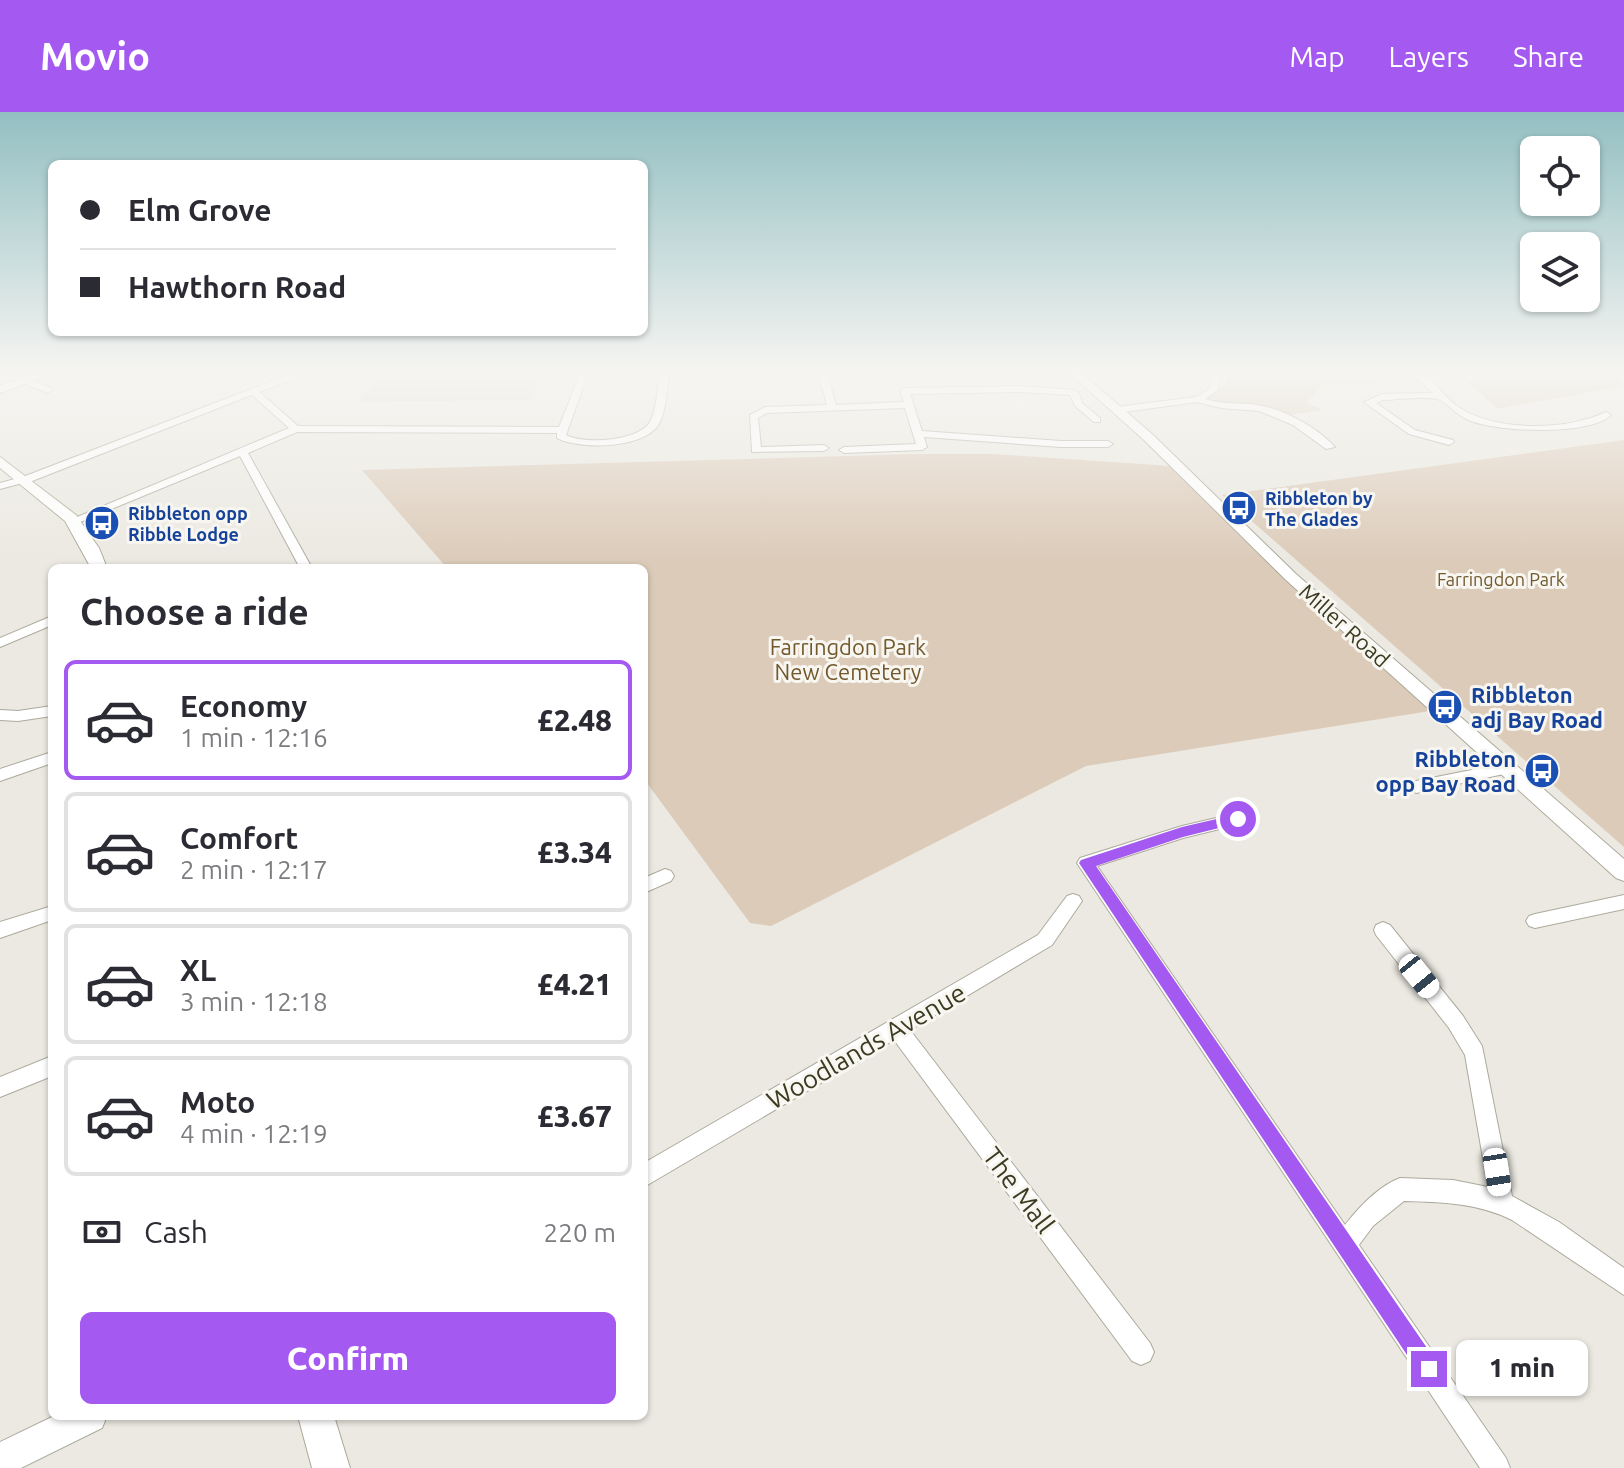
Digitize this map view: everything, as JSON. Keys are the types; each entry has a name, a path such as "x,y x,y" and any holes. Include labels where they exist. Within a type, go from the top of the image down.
{"main road":[{"path":"0,461 76,520 90,542 98,564"},
{"path":"317,1420 331,1468"}],"street":[{"path":"0,486 143,434"},
{"path":"76,520 283,434"},
{"path":"562,434 577,442 619,440 638,434"},
{"path":"755,434 756,450 824,448"},
{"path":"844,450 922,447 917,434"},
{"path":"924,434 1017,438 1081,446 1108,444"},
{"name":"Miller Road","path":"1142,434 1291,577 1624,872"},
{"path":"1309,434 1330,447"},
{"path":"1420,434 1449,442"},
{"path":"242,451 304,564"},
{"path":"0,643 48,622"},
{"path":"0,715 48,711"},
{"path":"0,775 48,758"},
{"path":"1416,787 1507,768"},
{"path":"1238,819 1182,832 1086,863 1496,1468"},
{"path":"648,884 665,876"},
{"name":"Woodlands Avenue","path":"648,1174 1045,940 1073,901"},
{"path":"1535,921 1624,902"},
{"path":"0,930 48,914"},
{"path":"1383,930 1456,1022 1475,1053 1502,1203"},
{"name":"The Mall","path":"896,1027 1141,1352"},
{"path":"0,1087 48,1068"},
{"path":"1344,1244 1365,1218 1400,1189 1441,1191 1502,1203 1566,1241 1624,1283"},
{"path":"0,1460 82,1420"}],"green space":[{"name":"Farringdon Park","path":"1624,440 1624,847 1222,495"},
{"name":"Farringdon Park New Cemetery","path":"916,454 994,454 1171,466 1430,711 1086,766 771,926 750,923 648,784 648,564 444,564 362,470"}],"place":[{"name":"Ribbleton by The Glades","path":"1239,508"},
{"name":"Ribbleton opp Ribble Lodge","path":"102,523"},
{"name":"Ribbleton adj Bay Road","path":"1445,707"},
{"name":"Ribbleton opp Bay Road","path":"1542,771"}],"route":[{"path":"1238,819 1182,832 1086,863 1429,1369"}]}
